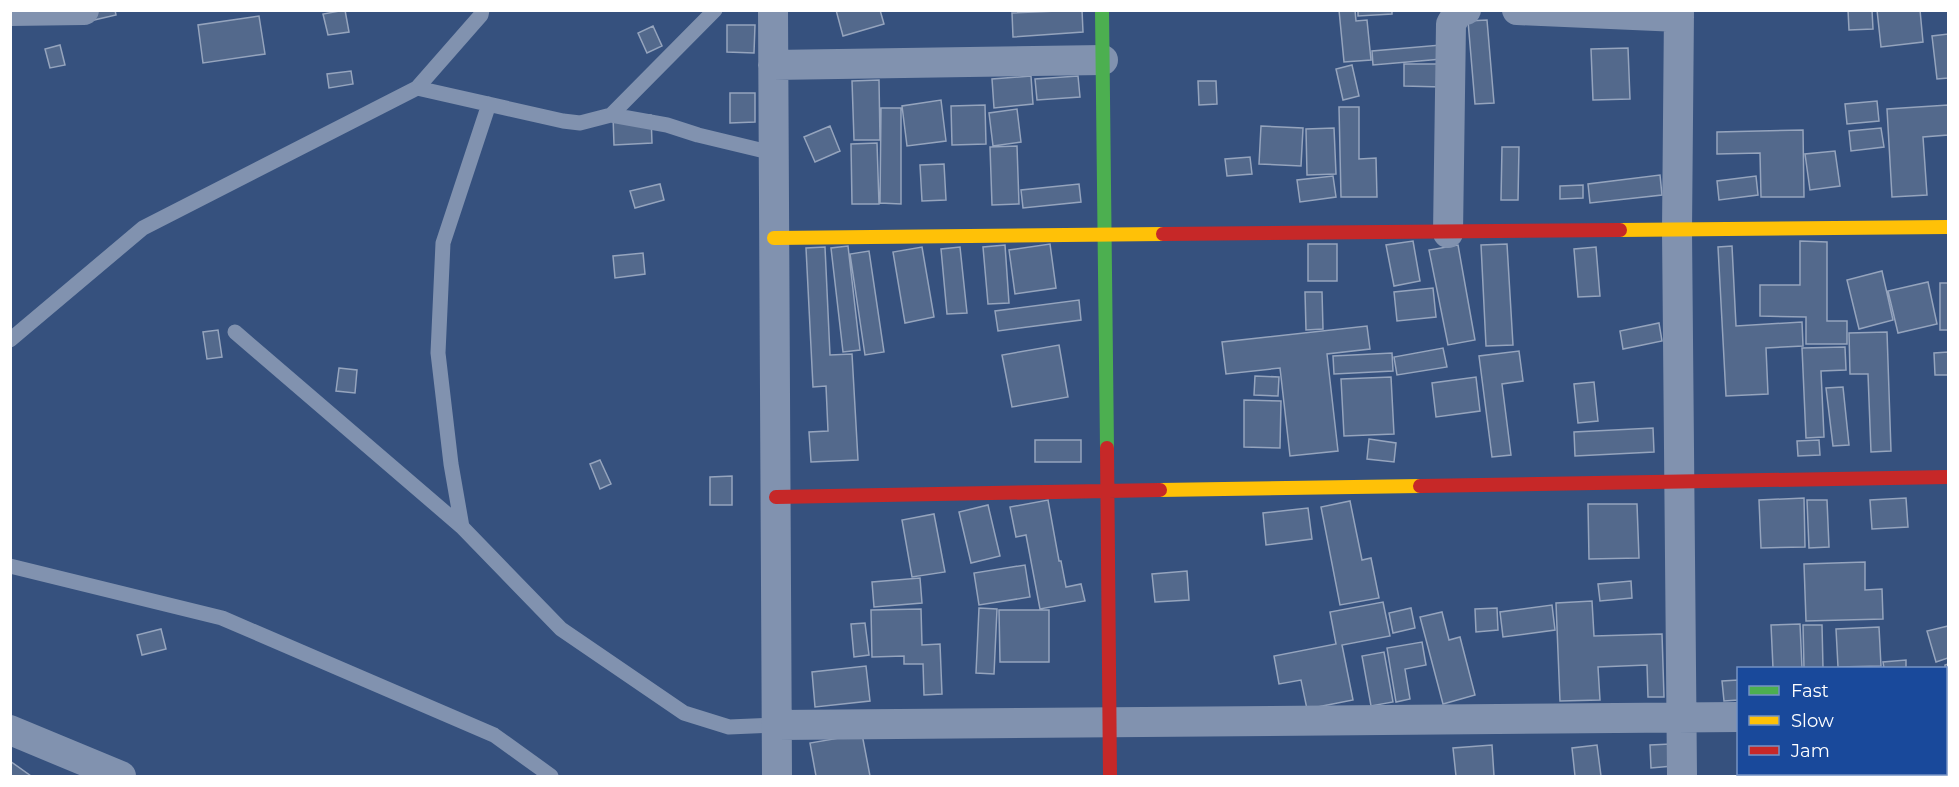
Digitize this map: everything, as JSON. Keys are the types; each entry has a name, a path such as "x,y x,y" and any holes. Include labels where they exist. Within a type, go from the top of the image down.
{"street":[{"path":"10,11 84,10"},
{"path":"773,10 777,777"},
{"path":"1102,10 1110,777"},
{"path":"1448,233 1451,24 1458,12 1466,10"},
{"path":"1517,10 1679,14 1677,230 1682,777"},
{"path":"773,65 1103,60"},
{"path":"774,238 1448,233 1948,226"},
{"path":"776,497 1948,477"},
{"path":"778,725 1737,717"},
{"path":"10,730 120,776"}],"lane":[{"path":"10,340 143,228 417,88 481,15 482,10"},
{"path":"611,115 715,10"},
{"path":"417,88 580,123 611,115 667,125 773,153"},
{"path":"462,527 451,464 438,353 443,243 489,104"},
{"path":"235,332 462,527 561,629 684,713 729,727 778,725"},
{"path":"10,566 222,618 494,735 551,777"}],"building":[{"path":"92,10 115,10 116,15 94,20"},
{"path":"345,10 349,32 328,35 323,14"},
{"path":"836,10 880,10 884,24 843,36"},
{"path":"1082,10 1083,32 1013,37 1012,13"},
{"path":"1339,10 1355,10 1356,21 1367,20 1371,60 1344,62"},
{"path":"1358,10 1392,10 1392,14 1358,16"},
{"path":"1848,10 1872,10 1873,29 1849,30"},
{"path":"1877,10 1920,10 1923,42 1881,47"},
{"path":"259,16 265,54 203,63 198,25"},
{"path":"1487,20 1494,103 1475,104 1468,21"},
{"path":"727,25 755,25 754,53 727,52"},
{"path":"653,26 662,46 647,53 638,33"},
{"path":"1948,34 1948,78 1937,79 1932,36"},
{"path":"60,45 65,65 50,68 45,49"},
{"path":"1441,45 1442,59 1373,65 1372,51"},
{"path":"1628,48 1630,99 1593,100 1591,49"},
{"path":"1404,64 1443,64 1442,87 1404,86"},
{"path":"1352,65 1359,96 1343,100 1336,69"},
{"path":"351,71 353,84 329,88 327,74"},
{"path":"1031,76 1033,104 994,108 992,79"},
{"path":"1078,76 1080,97 1037,100 1035,79"},
{"path":"879,80 880,140 854,140 852,81"},
{"path":"1198,81 1216,81 1217,104 1199,105"},
{"path":"730,93 755,93 755,122 730,123"},
{"path":"941,100 946,141 907,146 902,106"},
{"path":"1877,101 1879,121 1847,124 1845,104"},
{"path":"985,105 986,144 952,145 951,106"},
{"path":"1948,105 1948,135 1923,137 1927,195 1892,197 1887,109"},
{"path":"1339,107 1359,107 1359,159 1376,158 1377,197 1341,197"},
{"path":"881,108 901,108 901,204 880,203"},
{"path":"1017,109 1021,142 993,146 989,113"},
{"path":"651,115 652,143 614,145 613,116"},
{"path":"830,126 840,151 815,162 804,137"},
{"path":"1261,126 1303,128 1301,166 1259,164"},
{"path":"1334,128 1336,174 1307,175 1306,129"},
{"path":"1881,128 1884,147 1851,151 1849,131"},
{"path":"1803,130 1804,197 1761,197 1760,153 1717,154 1717,132"},
{"path":"877,143 879,204 852,204 851,144"},
{"path":"1017,146 1019,204 992,205 990,147"},
{"path":"1502,147 1519,147 1518,200 1501,200"},
{"path":"1835,151 1840,186 1810,190 1805,154"},
{"path":"1250,157 1252,174 1227,176 1225,159"},
{"path":"944,164 946,200 922,201 920,165"},
{"path":"1660,175 1662,195 1590,203 1588,184"},
{"path":"1333,176 1336,197 1300,202 1297,180"},
{"path":"1756,176 1758,195 1719,200 1717,181"},
{"path":"660,184 664,200 635,208 630,191"},
{"path":"1079,184 1081,202 1023,208 1021,190"},
{"path":"1583,185 1583,198 1560,199 1560,186"},
{"path":"1413,241 1420,281 1394,286 1386,245"},
{"path":"1800,241 1827,242 1827,321 1847,321 1847,344 1806,344 1806,317 1760,316 1760,285 1800,285"},
{"path":"1050,244 1056,288 1015,294 1009,250"},
{"path":"1308,244 1337,244 1337,281 1308,281"},
{"path":"1507,244 1513,345 1486,346 1481,245"},
{"path":"1005,245 1009,303 988,304 983,247"},
{"path":"1458,245 1475,340 1448,345 1429,250"},
{"path":"848,246 860,350 843,352 831,248"},
{"path":"1732,246 1736,326 1802,322 1803,346 1766,348 1768,394 1726,396 1718,247"},
{"path":"825,247 830,355 852,354 858,460 811,462 809,432 828,431 826,386 813,387 806,248"},
{"path":"922,247 934,317 905,323 893,252"},
{"path":"960,247 967,313 947,314 941,249"},
{"path":"1596,247 1600,296 1578,297 1574,249"},
{"path":"869,251 884,352 865,355 850,254"},
{"path":"643,253 645,274 615,278 613,256"},
{"path":"1882,271 1893,320 1859,329 1847,280"},
{"path":"1928,282 1937,324 1898,333 1888,291"},
{"path":"1940,283 1948,283 1948,330 1940,330"},
{"path":"1433,288 1436,317 1397,321 1394,292"},
{"path":"1305,292 1322,292 1323,329 1306,330"},
{"path":"1079,300 1081,320 998,331 995,311"},
{"path":"1659,323 1662,341 1623,349 1620,331"},
{"path":"1367,326 1370,349 1327,354 1338,451 1290,456 1280,368 1226,374 1222,342"},
{"path":"218,330 222,357 207,359 203,332"},
{"path":"1887,332 1891,451 1871,452 1868,374 1850,374 1849,333"},
{"path":"1059,345 1068,397 1012,407 1002,355"},
{"path":"1845,347 1846,370 1821,371 1824,437 1806,438 1802,348"},
{"path":"1443,348 1447,367 1397,375 1394,357"},
{"path":"1519,351 1523,381 1502,384 1511,455 1492,457 1479,356"},
{"path":"1948,352 1948,375 1935,375 1934,353"},
{"path":"1392,353 1393,371 1334,374 1333,356"},
{"path":"339,368 357,370 355,393 336,391"},
{"path":"1255,376 1279,377 1278,396 1254,395"},
{"path":"1391,377 1394,434 1344,436 1341,379"},
{"path":"1476,377 1480,411 1436,417 1432,383"},
{"path":"1594,382 1598,421 1578,423 1574,384"},
{"path":"1843,387 1849,445 1833,446 1826,388"},
{"path":"1244,400 1281,401 1280,448 1244,447"},
{"path":"1653,428 1654,452 1575,456 1574,432"},
{"path":"1369,439 1396,443 1394,462 1367,459"},
{"path":"1035,440 1081,440 1081,462 1035,462"},
{"path":"1819,440 1820,455 1798,456 1797,441"},
{"path":"600,460 611,484 600,489 590,464"},
{"path":"732,476 732,505 710,505 710,477"},
{"path":"1804,498 1805,547 1761,548 1759,500"},
{"path":"1906,498 1908,527 1872,529 1870,500"},
{"path":"1048,500 1066,587 1081,584 1085,601 1040,609 1026,535 1016,537 1010,507"},
{"path":"1807,500 1827,500 1829,547 1809,548"},
{"path":"1350,501 1362,560 1371,558 1379,598 1340,605 1321,507"},
{"path":"1588,504 1637,504 1639,558 1589,559"},
{"path":"988,505 1000,556 971,563 959,512"},
{"path":"1308,508 1312,539 1266,545 1263,513"},
{"path":"934,514 945,572 912,577 902,520"},
{"path":"1865,562 1865,590 1882,589 1883,619 1806,621 1804,564"},
{"path":"1025,565 1030,597 979,605 974,573"},
{"path":"1187,571 1189,600 1155,602 1152,574"},
{"path":"920,578 922,603 874,607 872,582"},
{"path":"1631,581 1632,598 1600,601 1598,584"},
{"path":"1592,601 1594,636 1662,634 1664,697 1648,697 1647,665 1598,667 1600,700 1560,701 1556,603"},
{"path":"1383,602 1390,636 1342,645 1353,700 1307,709 1301,680 1279,684 1274,656 1336,644 1330,612"},
{"path":"1552,605 1555,630 1503,637 1500,612"},
{"path":"979,608 997,609 994,674 976,673"},
{"path":"1411,608 1415,628 1393,633 1389,613"},
{"path":"1497,608 1498,630 1476,632 1475,609"},
{"path":"921,609 922,645 940,644 942,694 924,695 923,664 904,664 904,656 872,657 871,610"},
{"path":"999,610 1049,610 1049,662 1000,662"},
{"path":"1442,612 1449,640 1460,637 1475,695 1443,704 1420,617"},
{"path":"865,623 869,655 854,657 851,624"},
{"path":"1800,624 1802,667 1773,667 1771,625"},
{"path":"1803,625 1822,625 1823,667 1804,667"},
{"path":"1948,626 1948,658 1936,662 1927,631"},
{"path":"1879,627 1881,666 1838,667 1836,629"},
{"path":"161,629 166,649 142,655 137,635"},
{"path":"1422,642 1426,665 1405,669 1410,699 1396,702 1387,648"},
{"path":"1384,652 1393,702 1371,706 1362,656"},
{"path":"1906,660 1906,667 1884,667 1883,662"},
{"path":"1948,664 1948,692 1947,667 1945,665"},
{"path":"866,666 870,701 815,707 812,672"},
{"path":"1737,680 1737,700 1724,701 1722,681"},
{"path":"862,734 870,776 816,776 810,743"},
{"path":"1671,744 1673,766 1651,768 1650,745"},
{"path":"1492,745 1494,776 1456,776 1453,748"},
{"path":"1597,745 1601,776 1575,776 1572,748"},
{"path":"10,761 31,776 10,776"},
{"path":"1742,775 1770,776 1742,776"},
{"path":"1904,775 1935,775 1935,776"}],"traffic: fast":[{"path":"1102,10 1107,448"}],"traffic: slow":[{"path":"1620,230 1948,227"},
{"path":"774,238 1163,234"},
{"path":"1160,490 1420,486"}],"traffic: jam":[{"path":"1163,234 1620,230"},
{"path":"1107,448 1110,776"},
{"path":"1420,486 1948,477"},
{"path":"776,497 1160,490"}]}
